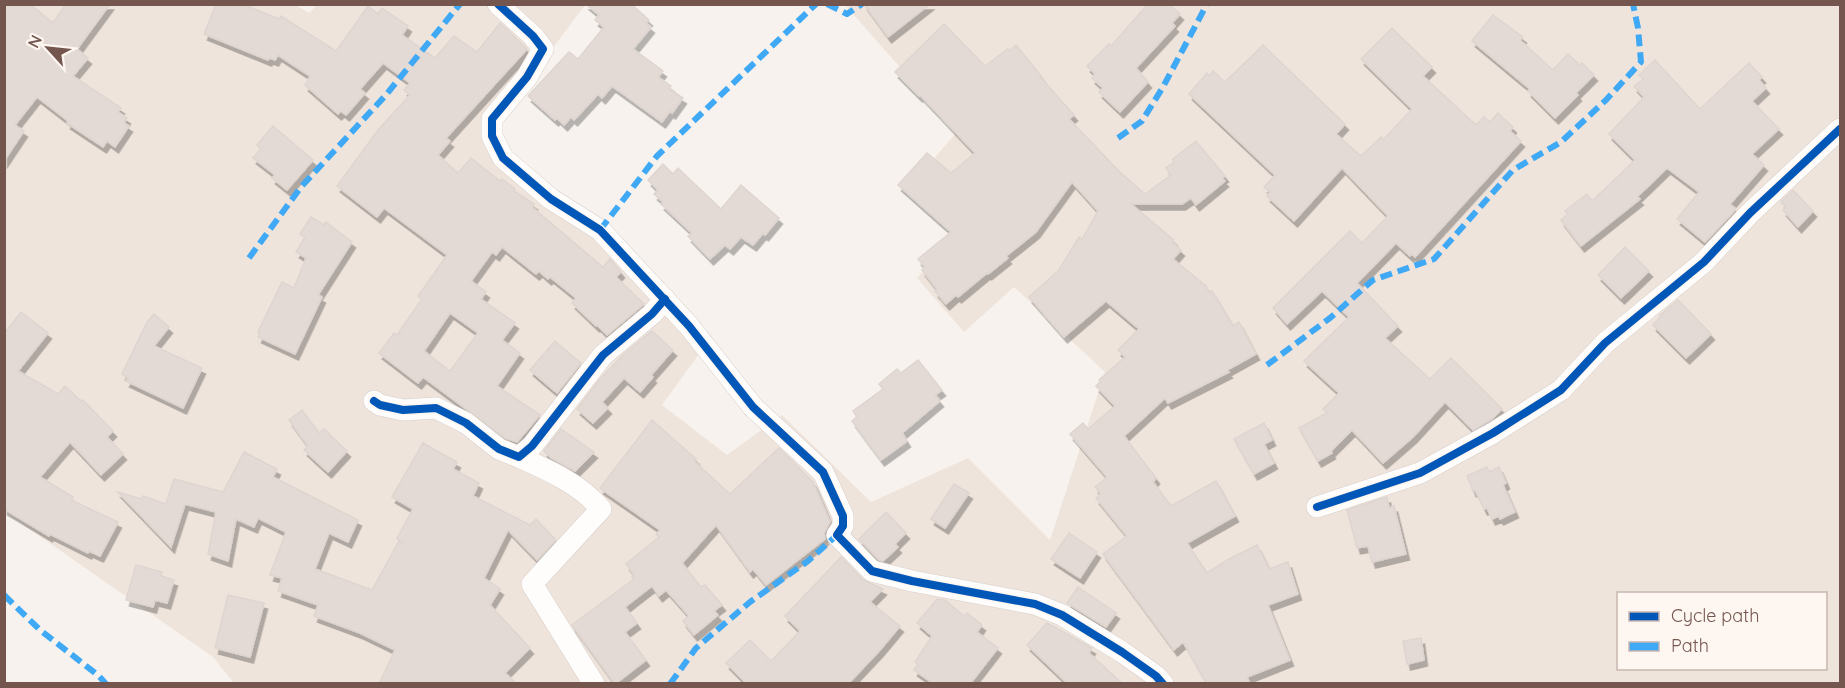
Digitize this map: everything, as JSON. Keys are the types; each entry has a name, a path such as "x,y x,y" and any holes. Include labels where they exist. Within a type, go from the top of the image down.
{"street":[{"path":"498,4 533,36 543,49 527,76 492,119 492,136 503,158 551,199 600,230 665,299 753,407 823,472 843,516 843,526 837,535 872,571 912,581 1035,604 1062,615 1156,676 1163,684"},
{"path":"1317,507 1420,473 1493,433 1561,390 1605,343 1704,262 1750,213 1840,129"},
{"path":"519,457 532,446 603,355 652,315 665,299"},
{"path":"374,401 380,405 404,410 436,408 466,423 499,449 551,471 592,498 601,509 532,584 594,684"}],"shaded area":[{"path":"294,4 309,13 318,4 585,5 486,137 712,336 662,405 727,455 782,415 871,502 968,458 1050,540 1105,372 1014,287 964,332 917,278 955,236 909,187 957,132 845,5 1840,5 1840,683 234,683 213,657 5,512 5,5"}],"building":[{"path":"4,4 30,4 53,23 66,4 110,4 77,49 88,58 73,76 121,108 118,112 127,118 124,123 129,126 115,147 107,141 103,147 67,123 68,121 37,97 15,125 24,131 4,161"},
{"path":"216,4 242,4 279,19 281,16 336,51 368,6 378,14 382,8 408,26 402,35 435,58 454,36 477,52 500,23 527,49 446,138 450,141 438,155 458,173 471,158 500,181 502,179 515,189 514,191 534,204 532,207 603,267 610,259 621,272 616,277 644,304 607,335 572,303 576,298 550,277 548,279 539,271 536,274 502,247 496,255 492,252 471,281 486,292 481,299 515,323 502,340 520,353 497,386 540,415 517,442 505,438 423,377 418,383 379,353 394,333 397,335 422,299 418,296 447,255 384,208 377,217 337,186 378,130 410,95 404,90 410,83 383,63 360,89 365,93 346,115 341,111 338,114 305,85 310,76 278,55 275,60 270,58 268,60 204,34","holes":["450,313 478,333 450,371 424,351"]},
{"path":"586,4 631,4 649,20 646,23 651,27 633,49 663,71 658,77 671,86 669,89 683,98 662,122 612,86 602,98 598,94 574,120 571,117 564,125 528,96 569,52 578,59 604,27 595,20 599,15"},
{"path":"864,4 930,4 888,37"},
{"path":"1148,4 1169,4 1180,14 1172,23 1175,26 1136,68 1148,82 1120,112 1099,92 1103,88 1092,78 1095,74 1087,66 1109,44 1111,46"},
{"path":"1493,15 1523,37 1520,40 1553,70 1568,54 1594,75 1555,118 1528,91 1530,89 1472,41"},
{"path":"944,24 985,66 1016,45 1041,78 1074,115 1069,119 1120,172 1145,194 1171,175 1166,168 1174,162 1173,159 1196,141 1225,176 1222,178 1225,181 1196,205 1191,198 1182,204 1131,204 1174,240 1172,242 1181,250 1173,259 1206,286 1209,292 1212,291 1233,326 1239,322 1256,354 1227,370 1229,372 1168,403 1165,398 1124,436 1156,478 1153,482 1171,506 1216,481 1235,516 1187,543 1207,573 1257,545 1269,569 1288,562 1298,594 1268,605 1290,660 1247,677 1250,684 1207,684 1183,642 1174,650 1103,554 1127,536 1096,498 1101,494 1095,487 1107,477 1070,434 1083,423 1088,429 1115,406 1096,386 1099,380 1125,357 1118,350 1139,329 1106,301 1064,337 1029,297 1059,270 1079,237 1082,239 1098,211 1072,182 1036,232 988,274 946,304 922,270 925,267 918,259 951,232 898,185 927,153 951,173 975,153 895,72"},
{"path":"1392,28 1432,67 1423,76 1476,125 1484,117 1490,122 1498,113 1513,127 1510,131 1521,141 1415,257 1412,254 1410,256 1396,243 1357,283 1398,326 1385,338 1430,379 1451,358 1502,409 1492,419 1473,430 1445,402 1413,437 1383,463 1352,430 1331,451 1332,453 1318,461 1299,428 1327,413 1323,409 1339,393 1304,361 1349,317 1322,291 1287,324 1273,308 1350,231 1362,243 1388,216 1342,168 1294,221 1267,196 1270,192 1264,187 1275,175 1189,94 1207,73 1210,76 1213,71 1225,82 1263,45 1345,124 1336,134 1361,156 1381,137 1383,140 1412,109 1361,59"},
{"path":"1655,60 1700,109 1749,63 1762,77 1759,80 1766,88 1752,101 1779,129 1752,154 1764,165 1730,204 1736,209 1705,242 1677,219 1699,192 1667,168 1637,197 1640,199 1581,246 1561,220 1568,214 1565,211 1587,194 1592,201 1635,160 1609,134 1644,97 1634,86 1643,79 1639,75"},
{"path":"273,126 313,160 287,190 272,178 275,175 253,158 261,149 257,145"},
{"path":"663,164 673,174 678,168 721,209 741,185 779,218 753,245 741,237 730,249 725,245 710,259 688,236 692,233 661,204 663,202 654,194 658,190 648,180"},
{"path":"1793,190 1813,211 1798,227 1783,210 1786,207 1781,202"},
{"path":"311,217 324,225 326,222 352,242 318,295 322,297 295,354 258,337 260,333 258,332 282,282 294,288 306,258 296,252 305,237 300,234"},
{"path":"1625,247 1649,271 1621,298 1598,275"},
{"path":"1678,300 1711,334 1686,358 1653,325 1660,315"},
{"path":"21,312 48,333 18,371 58,394 65,386 81,401 83,400 113,431 107,437 123,454 101,475 70,442 40,477 73,497 71,500 118,522 100,556 89,551 88,553 50,534 49,536 4,509 4,334"},
{"path":"154,314 169,327 154,346 202,368 183,408 126,381 128,378 122,374 147,322"},
{"path":"652,331 673,350 651,375 653,377 640,392 624,378 602,402 608,408 593,423 577,409 600,379 624,354"},
{"path":"555,341 581,363 557,393 530,370"},
{"path":"918,360 942,390 935,395 940,401 902,433 907,441 881,460 852,421 857,417 853,411 883,389 879,384 897,369 901,373"},
{"path":"302,410 319,433 324,429 347,451 328,472 304,450 308,446 289,420"},
{"path":"652,420 696,459 694,461 730,494 779,448 813,482 830,522 824,533 825,539 766,585 753,569 750,572 716,525 682,563 701,587 705,585 722,605 714,611 718,615 694,635 683,621 689,616 666,590 659,596 652,586 625,607 637,623 625,632 646,660 615,684 572,625 634,579 632,577 634,575 626,564 659,537 656,534 660,530 600,488"},
{"path":"1264,423 1272,440 1264,444 1274,463 1254,474 1234,439"},
{"path":"561,429 594,452 575,471 551,458 544,451"},
{"path":"423,443 457,462 453,469 479,483 473,496 530,525 536,519 556,540 537,560 508,530 484,578 500,589 490,605 530,648 505,673 517,684 379,684 395,650 360,633 314,616 318,605 278,591 282,578 270,575 286,532 258,518 254,527 236,519 228,561 208,554 216,512 185,504 171,547 118,492 142,499 143,496 166,504 174,479 223,492 244,452 277,469 273,477 358,520 348,542 329,533 315,569 372,590 399,541 403,543 397,538 413,509 392,497"},
{"path":"1487,467 1489,472 1499,467 1506,483 1503,485 1515,512 1500,519 1499,516 1492,519 1487,508 1484,509 1467,476"},
{"path":"954,484 969,493 945,528 931,519"},
{"path":"1387,497 1389,508 1394,506 1406,554 1372,562 1368,546 1357,548 1347,510"},
{"path":"886,512 906,533 895,544 898,547 883,561 879,560 859,539"},
{"path":"1069,533 1097,552 1080,578 1051,559"},
{"path":"841,557 863,580 883,589 870,602 900,626 848,684 747,684 726,663 750,640 771,661 800,631 785,616"},
{"path":"136,565 162,572 161,576 174,580 167,603 155,600 153,607 126,600"},
{"path":"1078,587 1116,613 1106,627 1067,603"},
{"path":"228,595 264,603 250,657 215,648"},
{"path":"937,599 945,600 964,616 967,613 982,625 977,632 998,648 970,684 934,684 914,670 918,664 915,662 932,636 917,623"},
{"path":"1047,623 1092,648 1089,653 1123,684 1068,684 1027,645"},
{"path":"1421,638 1424,660 1407,664 1403,641"}],"marked path":[{"path":"249,258 301,187 385,96 460,4"},
{"path":"600,230 657,156 816,4"},
{"path":"827,4 847,14 862,4"},
{"path":"1118,138 1142,121 1163,87 1207,4"},
{"path":"1267,365 1330,318 1373,280 1434,259 1513,170 1561,142 1606,100 1641,62 1633,4"},
{"path":"670,684 696,648 750,602 808,561 837,535"},
{"path":"4,595 40,630 106,684"}],"cycle path":[{"path":"498,4 533,36 543,49 527,77 492,119 492,136 503,158 551,199 600,230 689,326 753,407 823,472 843,516 843,526 837,535 872,571 912,581 1035,604 1062,615 1122,652 1156,676 1163,684"},
{"path":"1317,507 1420,473 1493,433 1561,390 1605,343 1704,262 1750,213 1840,129"},
{"path":"374,401 380,405 403,410 436,408 466,423 499,449 519,457 532,446 603,355 652,314 665,299"}]}
